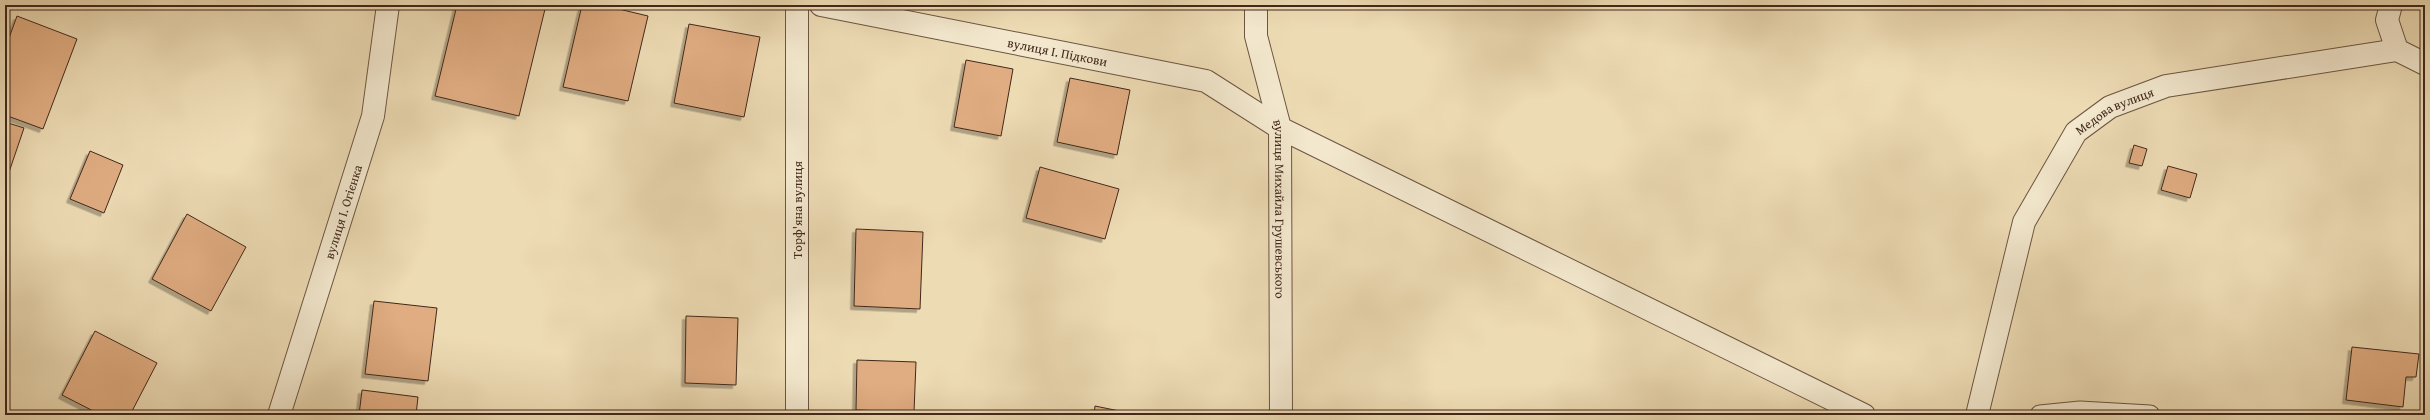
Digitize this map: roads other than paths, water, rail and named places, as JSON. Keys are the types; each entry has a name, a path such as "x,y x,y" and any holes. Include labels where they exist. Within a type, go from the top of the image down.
{"street":[{"name":"вулиця І. Огієнка","path":"279,415 373,116 388,5"},
{"name":"Торф'яна вулиця","path":"797,5 797,415"},
{"name":"вулиця І. Підкови","path":"821,5 1206,81 1280,128 1864,415"},
{"name":"вулиця Михайла Грушевського","path":"1256,5 1256,36 1280,128 1282,415"},
{"path":"2391,5 2387,20 2397,50 2425,64"},
{"name":"Медова вулиця","path":"1977,415 2024,222 2076,132 2110,107 2166,86 2397,50"}],"lane":[{"path":"2040,415 2080,411 2150,415"}]}
